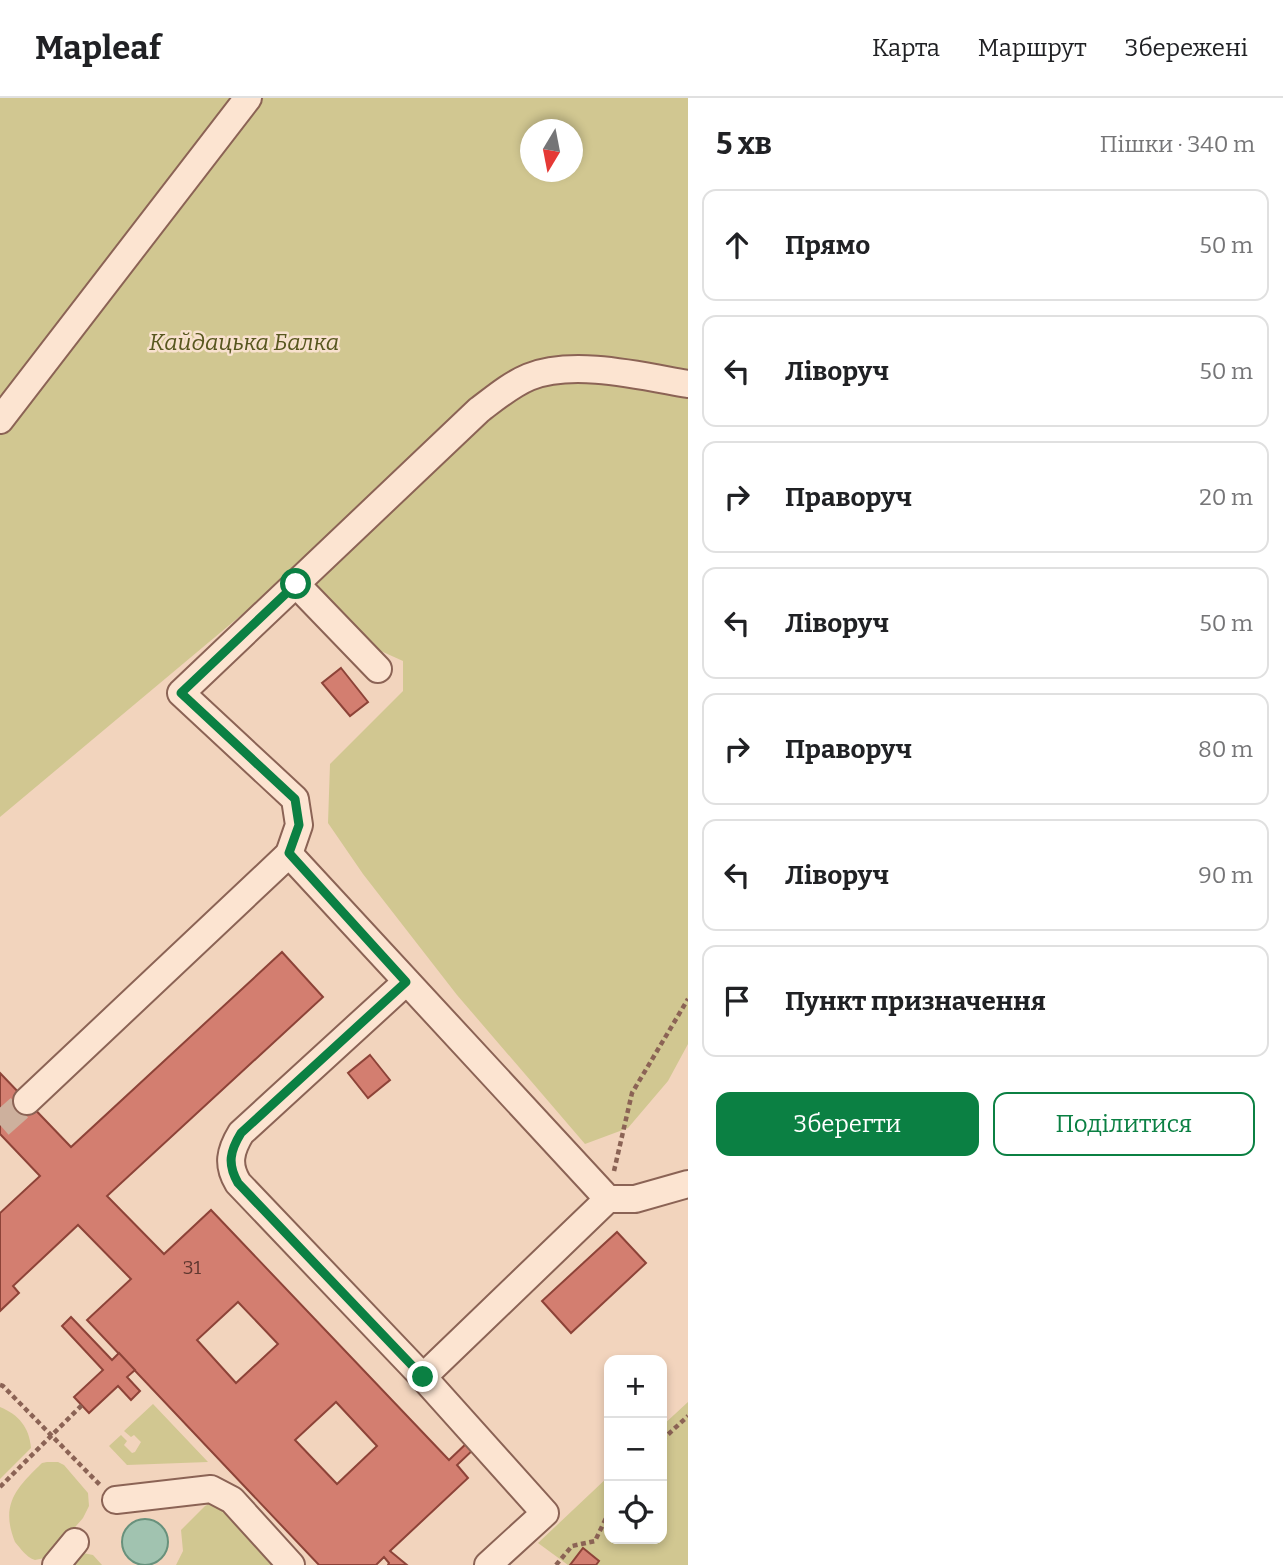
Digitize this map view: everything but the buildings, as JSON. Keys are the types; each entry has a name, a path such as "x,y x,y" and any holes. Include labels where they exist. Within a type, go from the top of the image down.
{"lane":[{"path":"0,420 248,98"},
{"path":"27,1101 289,853 299,825 295,799 181,693 479,410 503,391 531,376 574,369 618,372 688,384"},
{"path":"296,584 378,669"},
{"path":"289,853 608,1199"},
{"path":"406,982 241,1133 230,1156 230,1170 238,1183 423,1377 545,1513 488,1565"},
{"path":"423,1377 608,1199 635,1199 688,1184"},
{"path":"116,1500 211,1489 232,1500 291,1565"},
{"path":"56,1565 75,1542"}],"path":[{"path":"608,1199 632,1093 688,999"},
{"path":"0,1385 116,1500"},
{"path":"0,1487 82,1405"},
{"path":"667,1435 688,1416"},
{"path":"556,1565 572,1546 595,1541 604,1522"}],"green space":[{"name":"Кайдацька Балка","path":"0,98 688,98 688,1044 668,1081 628,1128 585,1144 457,995 363,874 328,823 330,764 403,691 403,661 334,630 276,586 0,817"},
{"path":"688,1402 688,1565 568,1565 538,1543 604,1481 604,1544 667,1544 667,1421"},
{"path":"153,1404 208,1462 127,1465 109,1446 121,1435 127,1441 124,1445 132,1453 135,1452 141,1442 124,1431"},
{"path":"0,1407 22,1423 31,1448 0,1479"},
{"path":"42,1463 64,1465 88,1493 89,1506 83,1518 49,1557 35,1560 26,1555 15,1542 9,1518 10,1507 18,1489"},
{"path":"215,1501 278,1565 176,1565 183,1551 181,1530 205,1506"},
{"path":"83,1553 93,1555 102,1565 69,1565"}],"shaded area":[{"path":"145,1519 161,1526 168,1542 161,1558 145,1565 129,1558 122,1542 129,1526"}],"tunnel":[{"path":"0,1125 27,1101"}],"route":[{"path":"296,584 181,693 295,799 299,825 289,853 406,982 241,1133 230,1156 230,1170 238,1183 423,1377"}]}
